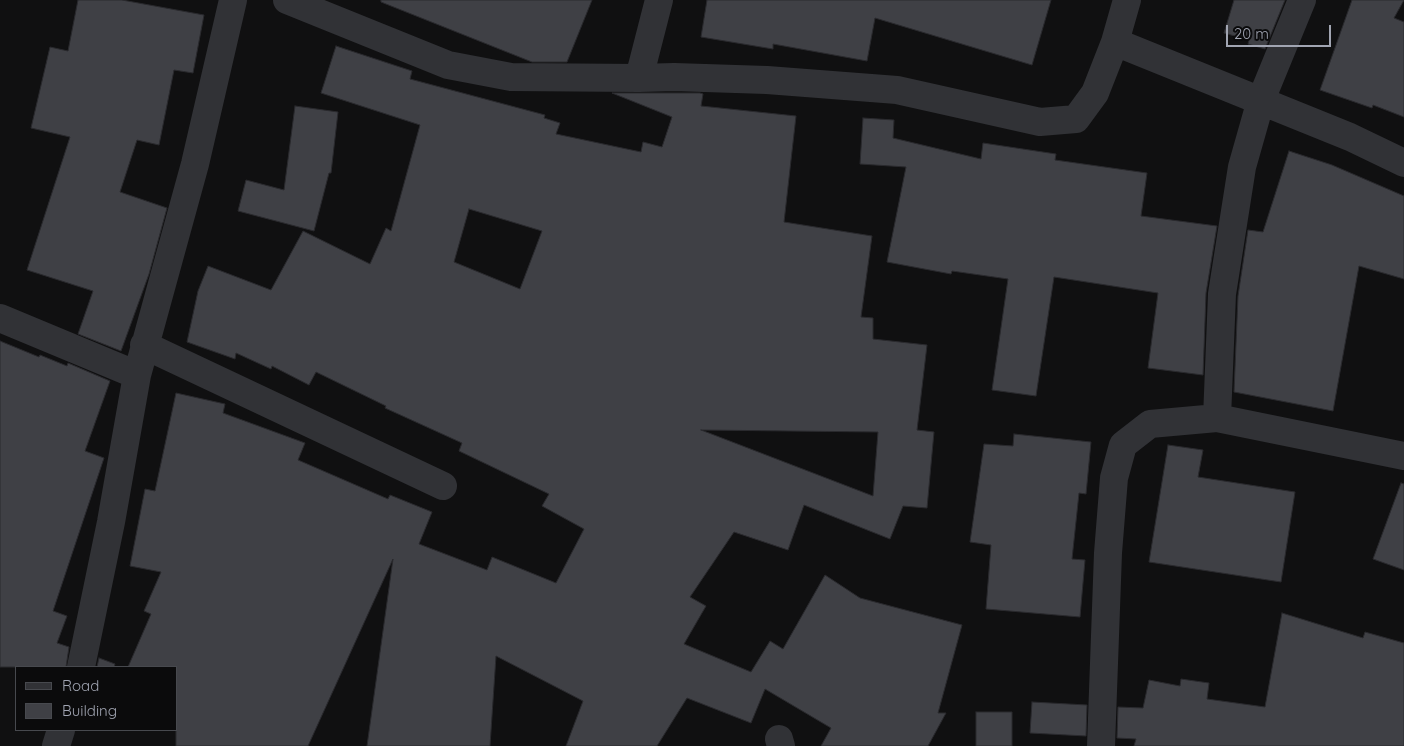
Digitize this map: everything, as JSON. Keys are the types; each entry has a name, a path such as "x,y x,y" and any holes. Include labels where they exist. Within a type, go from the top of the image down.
{"street":[{"path":"81,666 111,522 137,375 195,164 233,0"},
{"path":"287,0 448,65 511,77 674,77 766,80 897,90 1040,122 1076,119 1095,93 1115,42 1127,0"},
{"path":"639,78 659,0"},
{"path":"1216,418 1222,294 1242,166 1261,100 1302,0"},
{"path":"1115,42 1350,137 1404,164"},
{"path":"0,318 137,375"},
{"path":"144,346 443,486"},
{"path":"1101,746 1108,553 1114,478 1123,445 1150,424 1216,418 1404,456"},
{"path":"56,746 62,731"}],"building":[{"path":"78,0 122,0 204,15 193,73 174,70 159,145 137,140 120,192 167,208 149,274 121,351 78,334 93,291 27,270 70,137 31,128 50,47 68,51"},
{"path":"381,0 592,0 567,62 532,62 381,2"},
{"path":"707,0 1051,0 1032,65 875,18 867,61 773,44 773,49 701,37"},
{"path":"1234,0 1285,0 1265,49 1248,44 1249,40 1224,33"},
{"path":"1352,0 1404,0 1394,18 1404,22 1404,117 1373,105 1372,108 1320,90"},
{"path":"336,46 412,71 410,79 545,115 544,118 560,123 556,134 641,152 643,142 662,147 672,117 612,93 700,93 703,94 701,106 796,116 784,222 872,236 861,317 873,318 873,339 927,345 917,430 934,432 927,508 903,506 890,539 804,505 788,550 734,532 690,597 706,606 684,644 751,672 770,641 783,649 825,575 860,598 962,625 938,713 946,713 928,746 821,746 831,728 765,689 751,723 687,698 657,746 566,746 583,701 496,656 490,746 367,746 393,559 308,746 176,746 176,731 178,731 178,666 128,666 151,614 144,611 161,572 130,566 145,489 155,491 176,393 225,404 223,413 305,443 298,460 388,499 390,495 432,512 419,544 487,570 492,557 556,583 584,529 542,506 549,494 459,451 462,443 385,408 386,406 316,372 309,385 272,366 271,369 236,353 235,359 187,342 198,291 208,266 271,290 303,231 370,264 386,228 391,231 420,125 321,93","holes":["469,209 542,231 520,289 454,262","701,430 878,432 873,496"]},
{"path":"295,106 338,112 331,173 329,173 314,231 238,211 246,180 284,190"},
{"path":"863,118 894,120 893,138 981,159 983,143 1056,154 1055,160 1147,173 1141,216 1217,226 1206,293 1203,375 1148,368 1158,293 1054,277 1036,396 992,390 1008,279 952,271 951,274 887,262 906,167 860,164"},
{"path":"1289,151 1332,165 1404,196 1404,279 1359,266 1333,411 1234,392 1238,296 1248,230 1263,232"},
{"path":"0,341 39,357 40,355 67,366 68,363 110,381 85,451 104,458 53,611 67,616 57,643 69,647 66,666 0,667"},
{"path":"1014,434 1091,442 1086,494 1079,493 1072,559 1085,560 1080,617 986,609 991,545 970,542 984,444 1013,446"},
{"path":"1168,445 1203,450 1198,477 1295,492 1281,582 1149,562"},
{"path":"1401,483 1404,484 1404,570 1373,559"},
{"path":"1282,613 1363,638 1365,632 1404,643 1404,746 1134,746 1136,739 1117,738 1118,707 1143,708 1149,680 1180,686 1181,679 1209,683 1207,699 1265,707"},
{"path":"99,658 115,664 114,666 97,666"},
{"path":"1032,702 1087,705 1086,736 1030,733"},
{"path":"976,712 1012,712 1012,746 976,746"}]}
